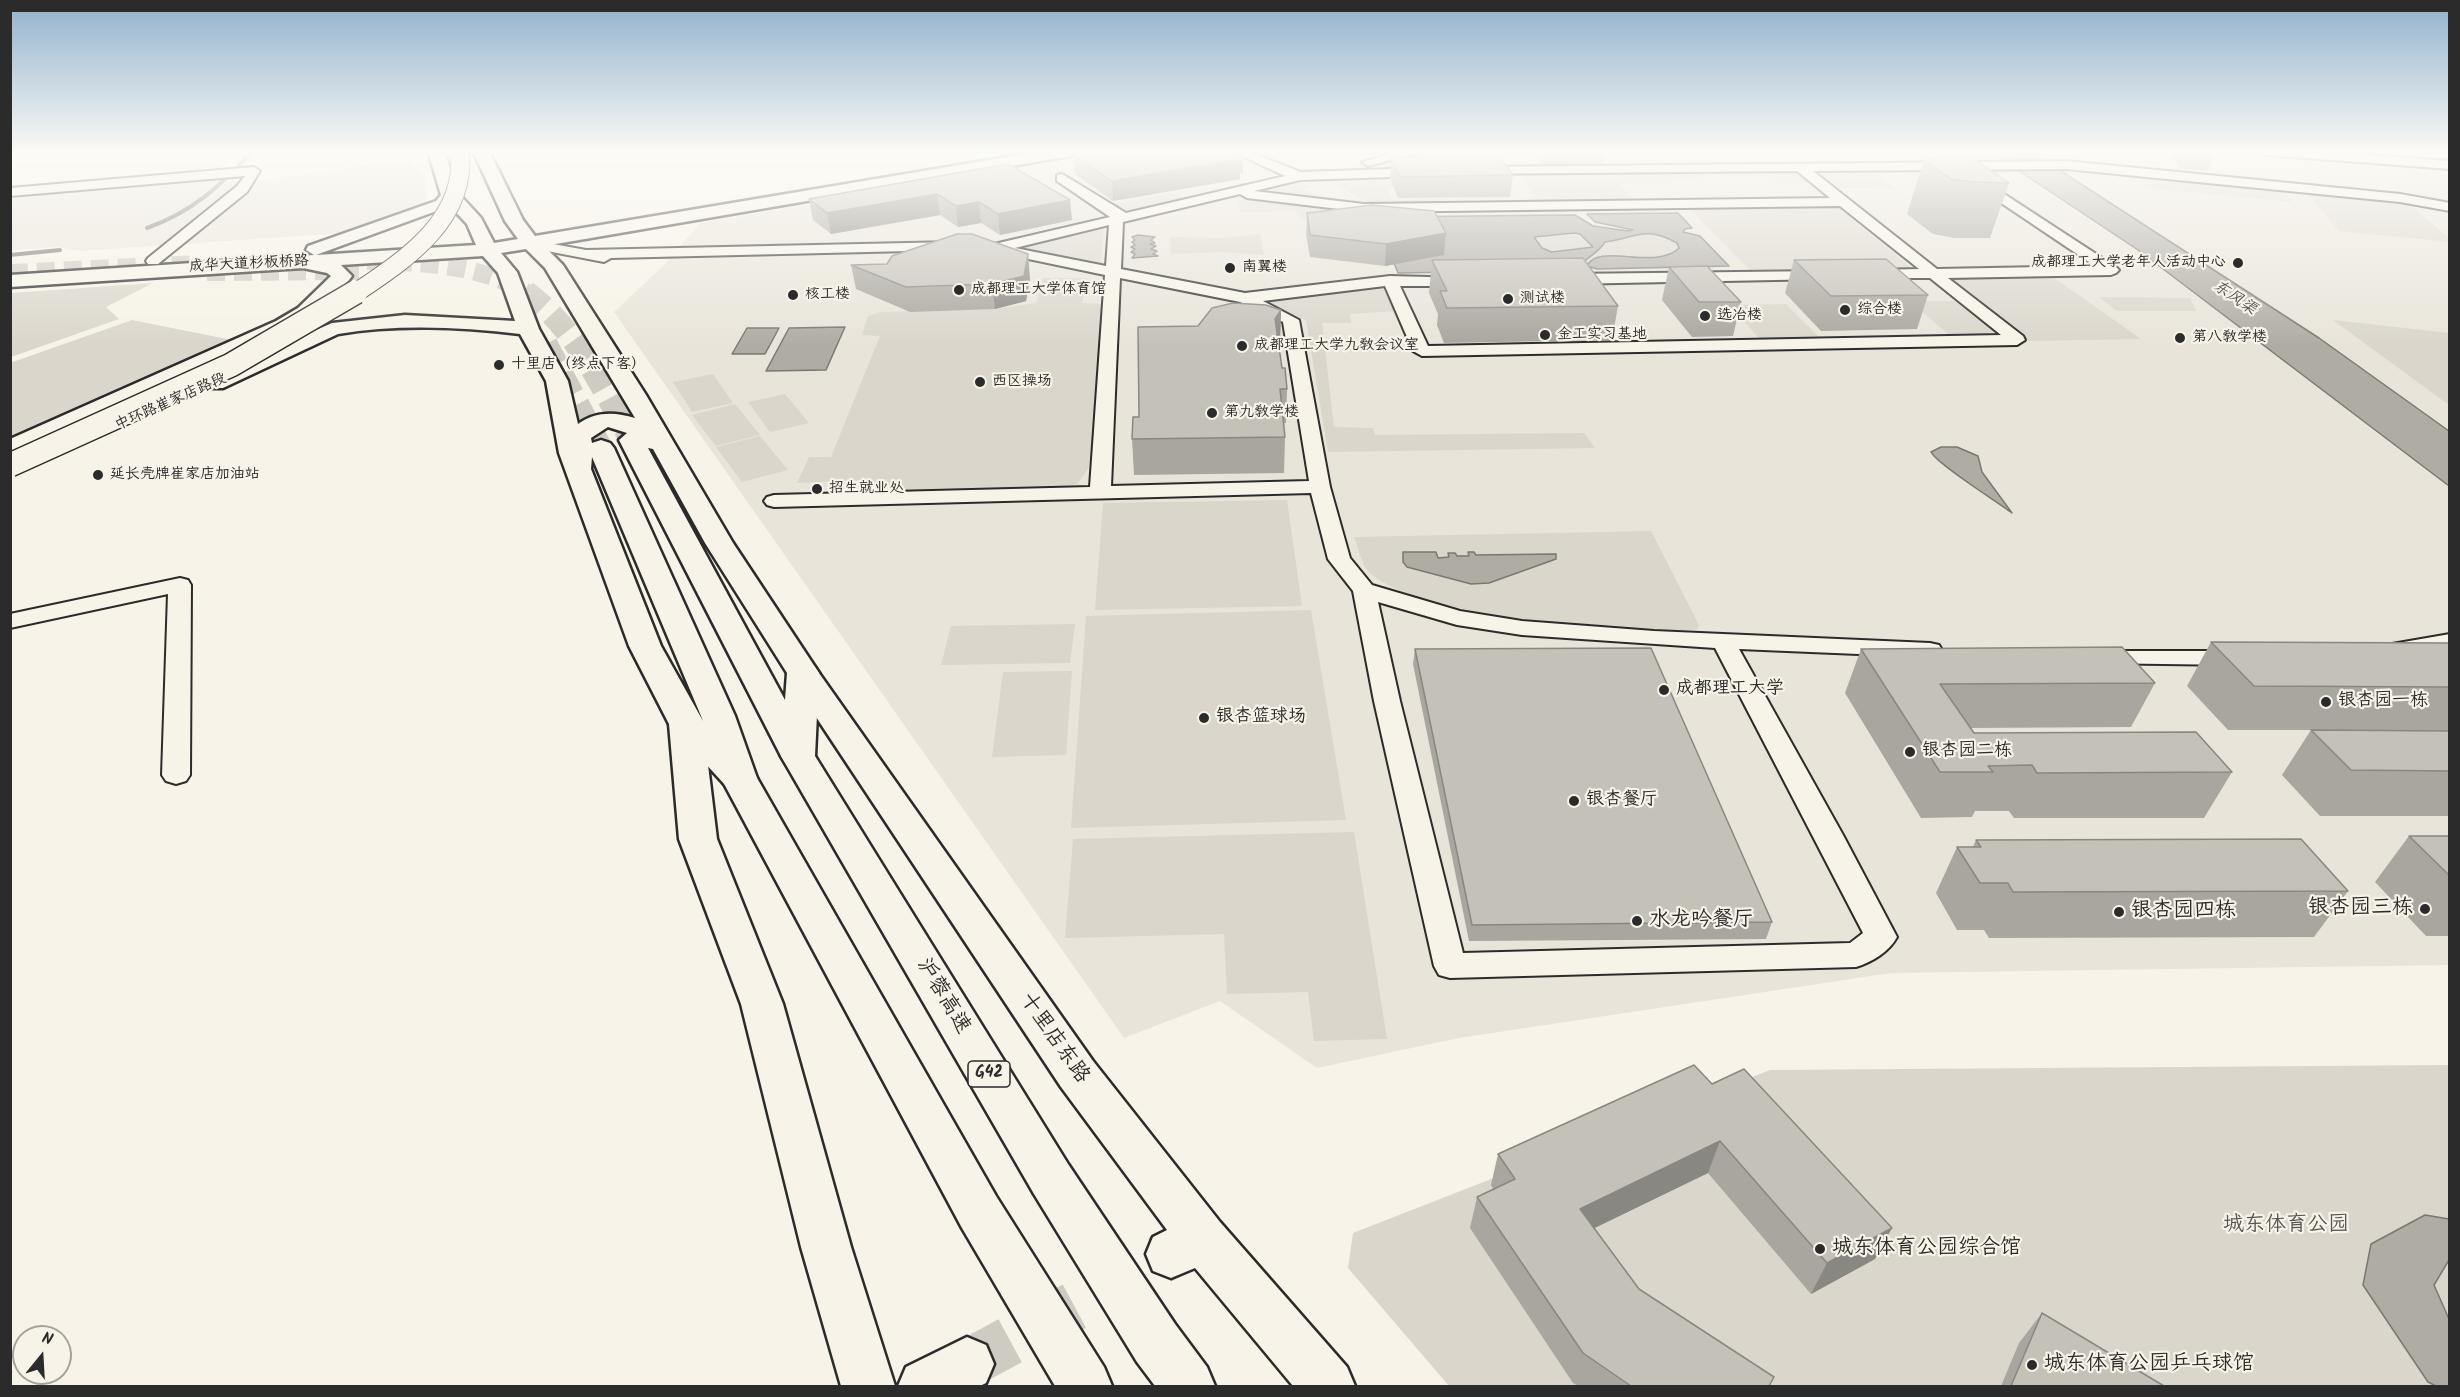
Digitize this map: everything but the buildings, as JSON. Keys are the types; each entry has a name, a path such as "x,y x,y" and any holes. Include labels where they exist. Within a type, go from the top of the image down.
{"main road":[{"path":"304,257 412,216"},
{"path":"10,455 224,359 330,300 376,267 431,216"},
{"path":"10,465 208,376 312,322 402,259 445,216"},
{"path":"470,216 485,243 507,272 528,329 571,405 591,409 610,404 622,394 620,372"},
{"name":"十里店东路","path":"512,216 527,237 553,265 620,372 719,543 803,674 1077,1074 1187,1246 1328,1386"},
{"path":"647,217 651,216"},
{"path":"647,217 652,216"},
{"name":"成华大道杉板桥路","path":"10,281 485,243 647,217"},
{"name":"成华大道杉板桥路","path":"10,269 153,261 304,257"},
{"name":"中环路崔家店路段","path":"10,448 284,326 305,312 342,276 333,268 304,257"},
{"name":"中环路崔家店路段","path":"10,475 332,329 351,325 439,322 528,329"},
{"path":"557,381 572,453 645,646 686,724 739,778"},
{"path":"580,471 579,436 586,429 605,422 627,422 639,427 667,453"},
{"name":"沪蓉高速","path":"631,440 798,756 1052,1179 1156,1342 1188,1386"},
{"path":"601,448 718,716 739,778 979,1212 1086,1386"},
{"path":"798,756 803,674"},
{"path":"686,724 698,839 762,1004 826,1247 868,1386"}],"street":[{"path":"153,261 208,216"},
{"path":"996,248 1128,216"},
{"path":"1390,281 1422,351 2017,340 1931,275 1863,216"},
{"path":"1548,280 1931,275 2111,270 2030,216"},
{"path":"1100,493 1112,273 1120,218"},
{"path":"527,237 599,258 996,248 1245,298 1291,321 1320,487 1339,559 1364,590 1390,712 1450,966 1856,955 1881,937 1829,835 1723,641"},
{"path":"1693,278 1708,294"},
{"path":"1245,298 1390,281 1480,280"},
{"path":"1737,328 1752,345"},
{"path":"774,501 1320,487"},
{"path":"10,621 180,585 176,775"},
{"path":"1364,590 1477,623 1654,638 1947,651"},
{"path":"2380,651 2450,641"},
{"path":"2076,657 2135,660 2264,657"}],"shaded area":[{"path":"11,216 399,216 357,232 80,251 57,247 11,250"},
{"name":"成都理工大学","path":"739,216 2449,216 2449,965 1891,973 1459,1038 1317,1068 1220,1001 1124,1038 614,312 665,264 700,223"}],"green space":[{"path":"1300,216 1331,216 1307,222"},
{"path":"1697,216 1849,216 1912,268 1750,270"},
{"path":"2326,216 2423,216 2449,238 2449,242 2339,231"},
{"path":"1098,226 1104,227 1101,263 1093,266 1013,250 1015,245"},
{"path":"1642,233 1665,236 1677,243 1679,248 1668,255 1656,258 1606,256 1596,259 1588,266 1597,269 1576,270 1604,242"},
{"path":"1260,234 1264,255 1221,252 1171,254 1170,237 1222,238"},
{"path":"1580,234 1593,246 1552,252 1542,248 1534,237"},
{"path":"2053,277 2141,339 2029,341 1951,278"},
{"name":"西区操场","path":"1043,278 1087,278 1082,303 1105,304 1097,420 1088,469 1077,484 1061,489 859,494 861,480 797,483 809,457 831,457 880,336 862,335 868,316 880,312 995,309 1036,303"},
{"path":"153,283 106,307 119,319 11,357 11,293"},
{"path":"1386,284 1398,311 1350,314 1351,323 1322,323 1334,427 1373,428 1375,435 1584,433 1595,448 1328,452 1306,320 1260,299"},
{"path":"2099,297 2190,298 2196,311 2117,311"},
{"path":"1910,301 1956,301 1998,334 1949,335"},
{"path":"1786,304 1821,339 1761,340 1729,305"},
{"path":"132,320 242,342 11,439 10,363"},
{"path":"2333,320 2449,333 2449,405"},
{"path":"713,374 733,403 692,412 673,382"},
{"path":"785,394 809,423 770,432 748,402"},
{"path":"735,404 760,435 716,446 692,415"},
{"path":"760,436 788,470 742,482 716,447"},
{"path":"1287,500 1302,606 1095,610 1103,503"},
{"path":"1651,531 1699,625 1696,630 1664,631 1576,626 1478,612 1434,602 1397,589 1371,574 1363,562 1354,537"},
{"name":"银杏篮球场","path":"1311,610 1346,820 1071,828 1086,616"},
{"path":"1075,624 1070,663 941,665 951,626"},
{"path":"1072,671 1066,755 992,757 1003,672"},
{"path":"1354,832 1387,1039 1314,1041 1308,992 1227,994 1224,934 1065,938 1073,839"},
{"name":"城东体育公园","path":"2449,1065 2449,1386 1449,1386 1348,1268 1353,1233 1770,1070"}],"water":[{"path":"1577,216 1593,226 1633,230 1595,222 1589,216 1681,216 1692,228 1685,229 1683,232 1700,236 1729,266 1597,269 1587,266 1593,259 1603,256 1656,257 1669,254 1679,248 1677,243 1666,238 1640,234 1605,242 1576,270 1398,273 1375,217","holes":["1580,234 1593,247 1552,252 1542,248 1534,237"]},
{"name":"东风渠","path":"2087,216 2131,216 2319,338 2449,431 2449,486 2138,250"},
{"path":"1138,235 1155,237 1151,240 1155,243 1150,244 1156,246 1151,249 1157,251 1153,254 1158,256 1132,258 1135,254 1131,252 1135,249 1131,247 1135,245 1132,242 1135,240 1132,237"},
{"path":"845,327 826,370 766,371 789,328"},
{"path":"747,328 779,328 765,354 732,354"},
{"path":"1941,447 1957,447 1978,456 1982,472 2012,513 1936,458 1931,452"},
{"path":"1403,552 1436,552 1438,558 1449,557 1448,553 1469,556 1468,552 1474,552 1476,555 1556,554 1556,559 1489,583 1471,584 1407,567 1403,562"},
{"path":"2425,1215 2449,1219 2449,1260 2434,1285 2449,1319 2449,1386 2436,1386 2428,1382 2363,1285 2371,1244"}],"waterway":[{"path":"147,228 174,216"},
{"path":"10,255 60,250"}],"tunnel":[{"path":"367,261 429,264 471,271 491,276 527,293"},
{"path":"10,273 198,264"},
{"path":"207,272 359,271"},
{"path":"527,293 544,307 574,341 631,440"},
{"path":"546,344 601,448"},
{"path":"967,1364 1171,1254"}],"place":[{"name":"成都理工大学老年人活动中心","path":"2238,263"},
{"name":"南翼楼","path":"1230,268"},
{"name":"成都理工大学体育馆","path":"959,290"},
{"name":"核工楼","path":"793,295"},
{"name":"测试楼","path":"1508,299"},
{"name":"综合楼","path":"1845,310"},
{"name":"选冶楼","path":"1705,316"},
{"name":"金工实习基地","path":"1545,335"},
{"name":"第八教学楼","path":"2180,338"},
{"name":"成都理工大学九教会议室","path":"1242,346"},
{"name":"十里店（终点下客）","path":"499,365"},
{"name":"西区操场","path":"980,382"},
{"name":"第九教学楼","path":"1212,413"},
{"name":"延长壳牌崔家店加油站","path":"98,475"},
{"name":"招生就业处","path":"817,489"},
{"name":"成都理工大学","path":"1664,690"},
{"name":"银杏园一栋","path":"2326,702"},
{"name":"银杏篮球场","path":"1204,718"},
{"name":"银杏园二栋","path":"1910,752"},
{"name":"银杏餐厅","path":"1574,801"},
{"name":"银杏园三栋","path":"2425,909"},
{"name":"银杏园四栋","path":"2119,912"},
{"name":"水龙吟餐厅","path":"1637,921"},
{"name":"城东体育公园综合馆","path":"1820,1249"},
{"name":"城东体育公园乒乓球馆","path":"2032,1365"}]}
